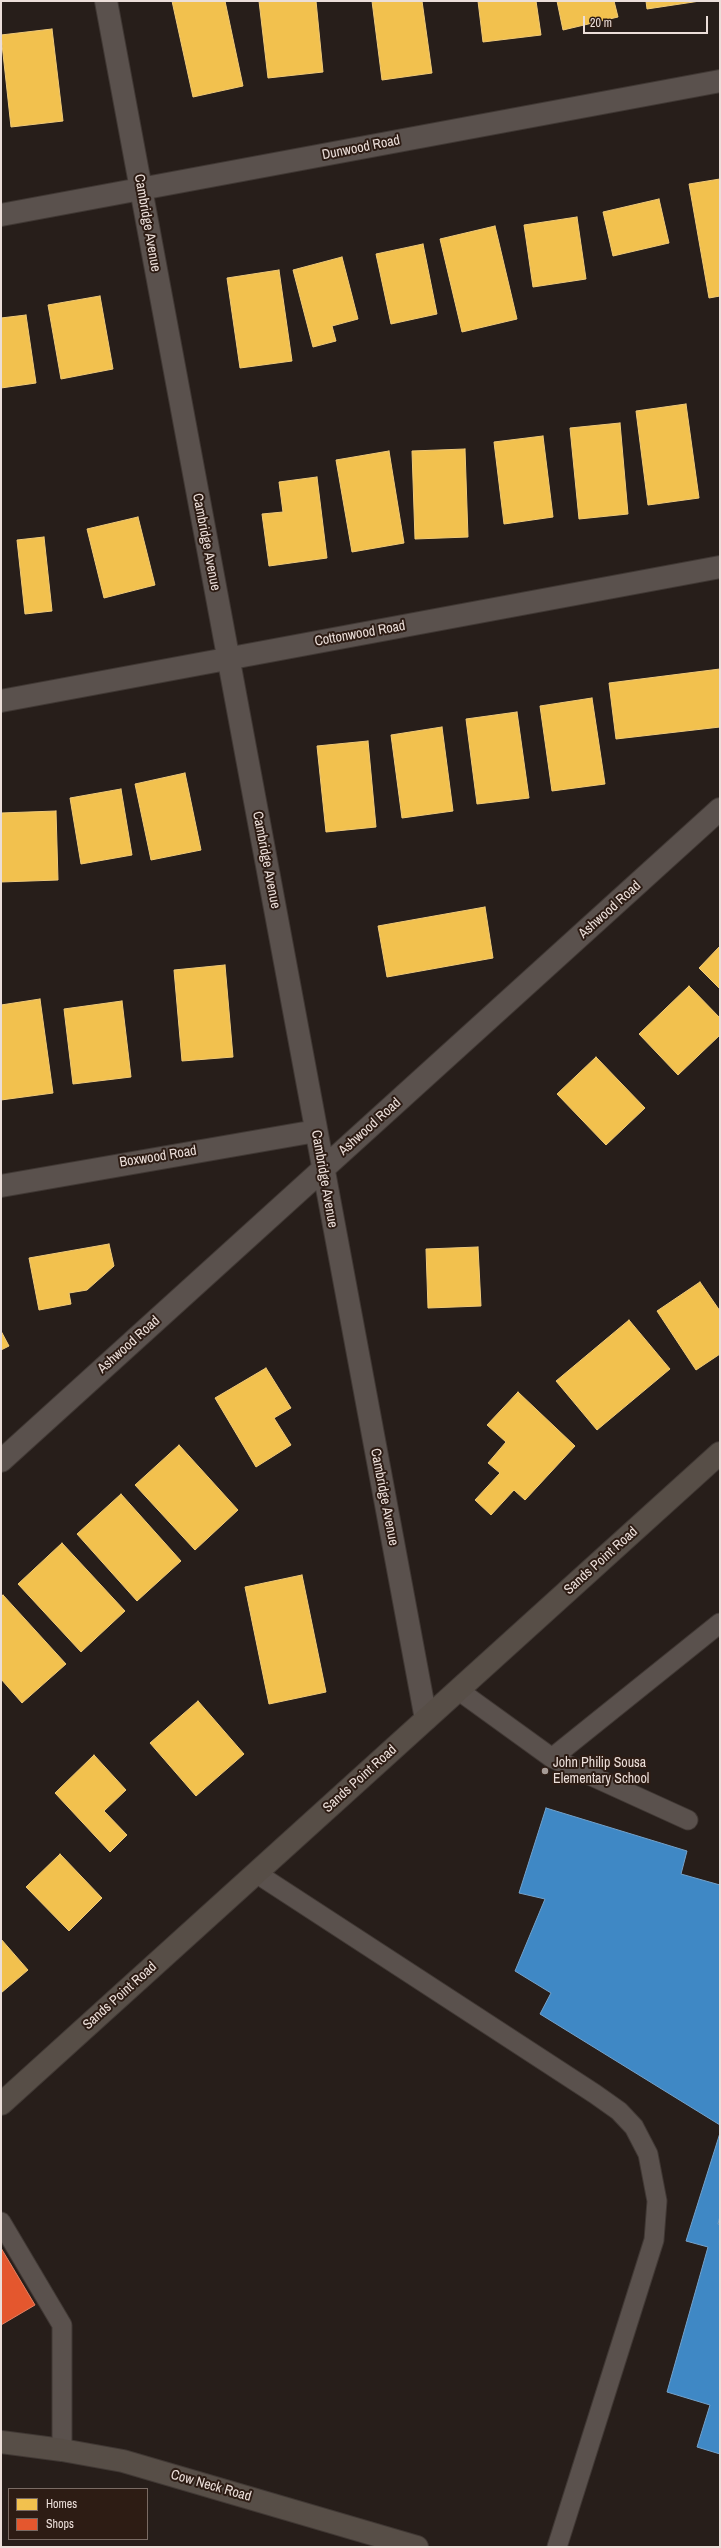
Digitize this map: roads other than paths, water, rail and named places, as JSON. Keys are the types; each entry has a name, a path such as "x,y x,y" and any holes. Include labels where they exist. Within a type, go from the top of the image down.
{"main road":[{"name":"Sands Point Road","path":"1,2104 720,1453"},
{"name":"Cow Neck Road","path":"1,2442 62,2450 130,2463 417,2547"}],"street":[{"name":"Cambridge Avenue","path":"106,1 426,1719"},
{"name":"Dunwood Road","path":"1,215 720,81"},
{"name":"Cottonwood Road","path":"1,701 720,568"},
{"name":"Ashwood Road","path":"1,1461 720,809"},
{"name":"Boxwood Road","path":"1,1186 316,1131"}],"lane":[{"path":"552,1758 720,1623"},
{"path":"458,1690 552,1758 688,1820"},
{"path":"256,1873 619,2111 634,2127 648,2154 657,2202 654,2240 557,2547"},
{"path":"1,2222 62,2325 62,2450"}],"place":[{"name":"John Philip Sousa Elementary School","path":"545,1771"}]}
